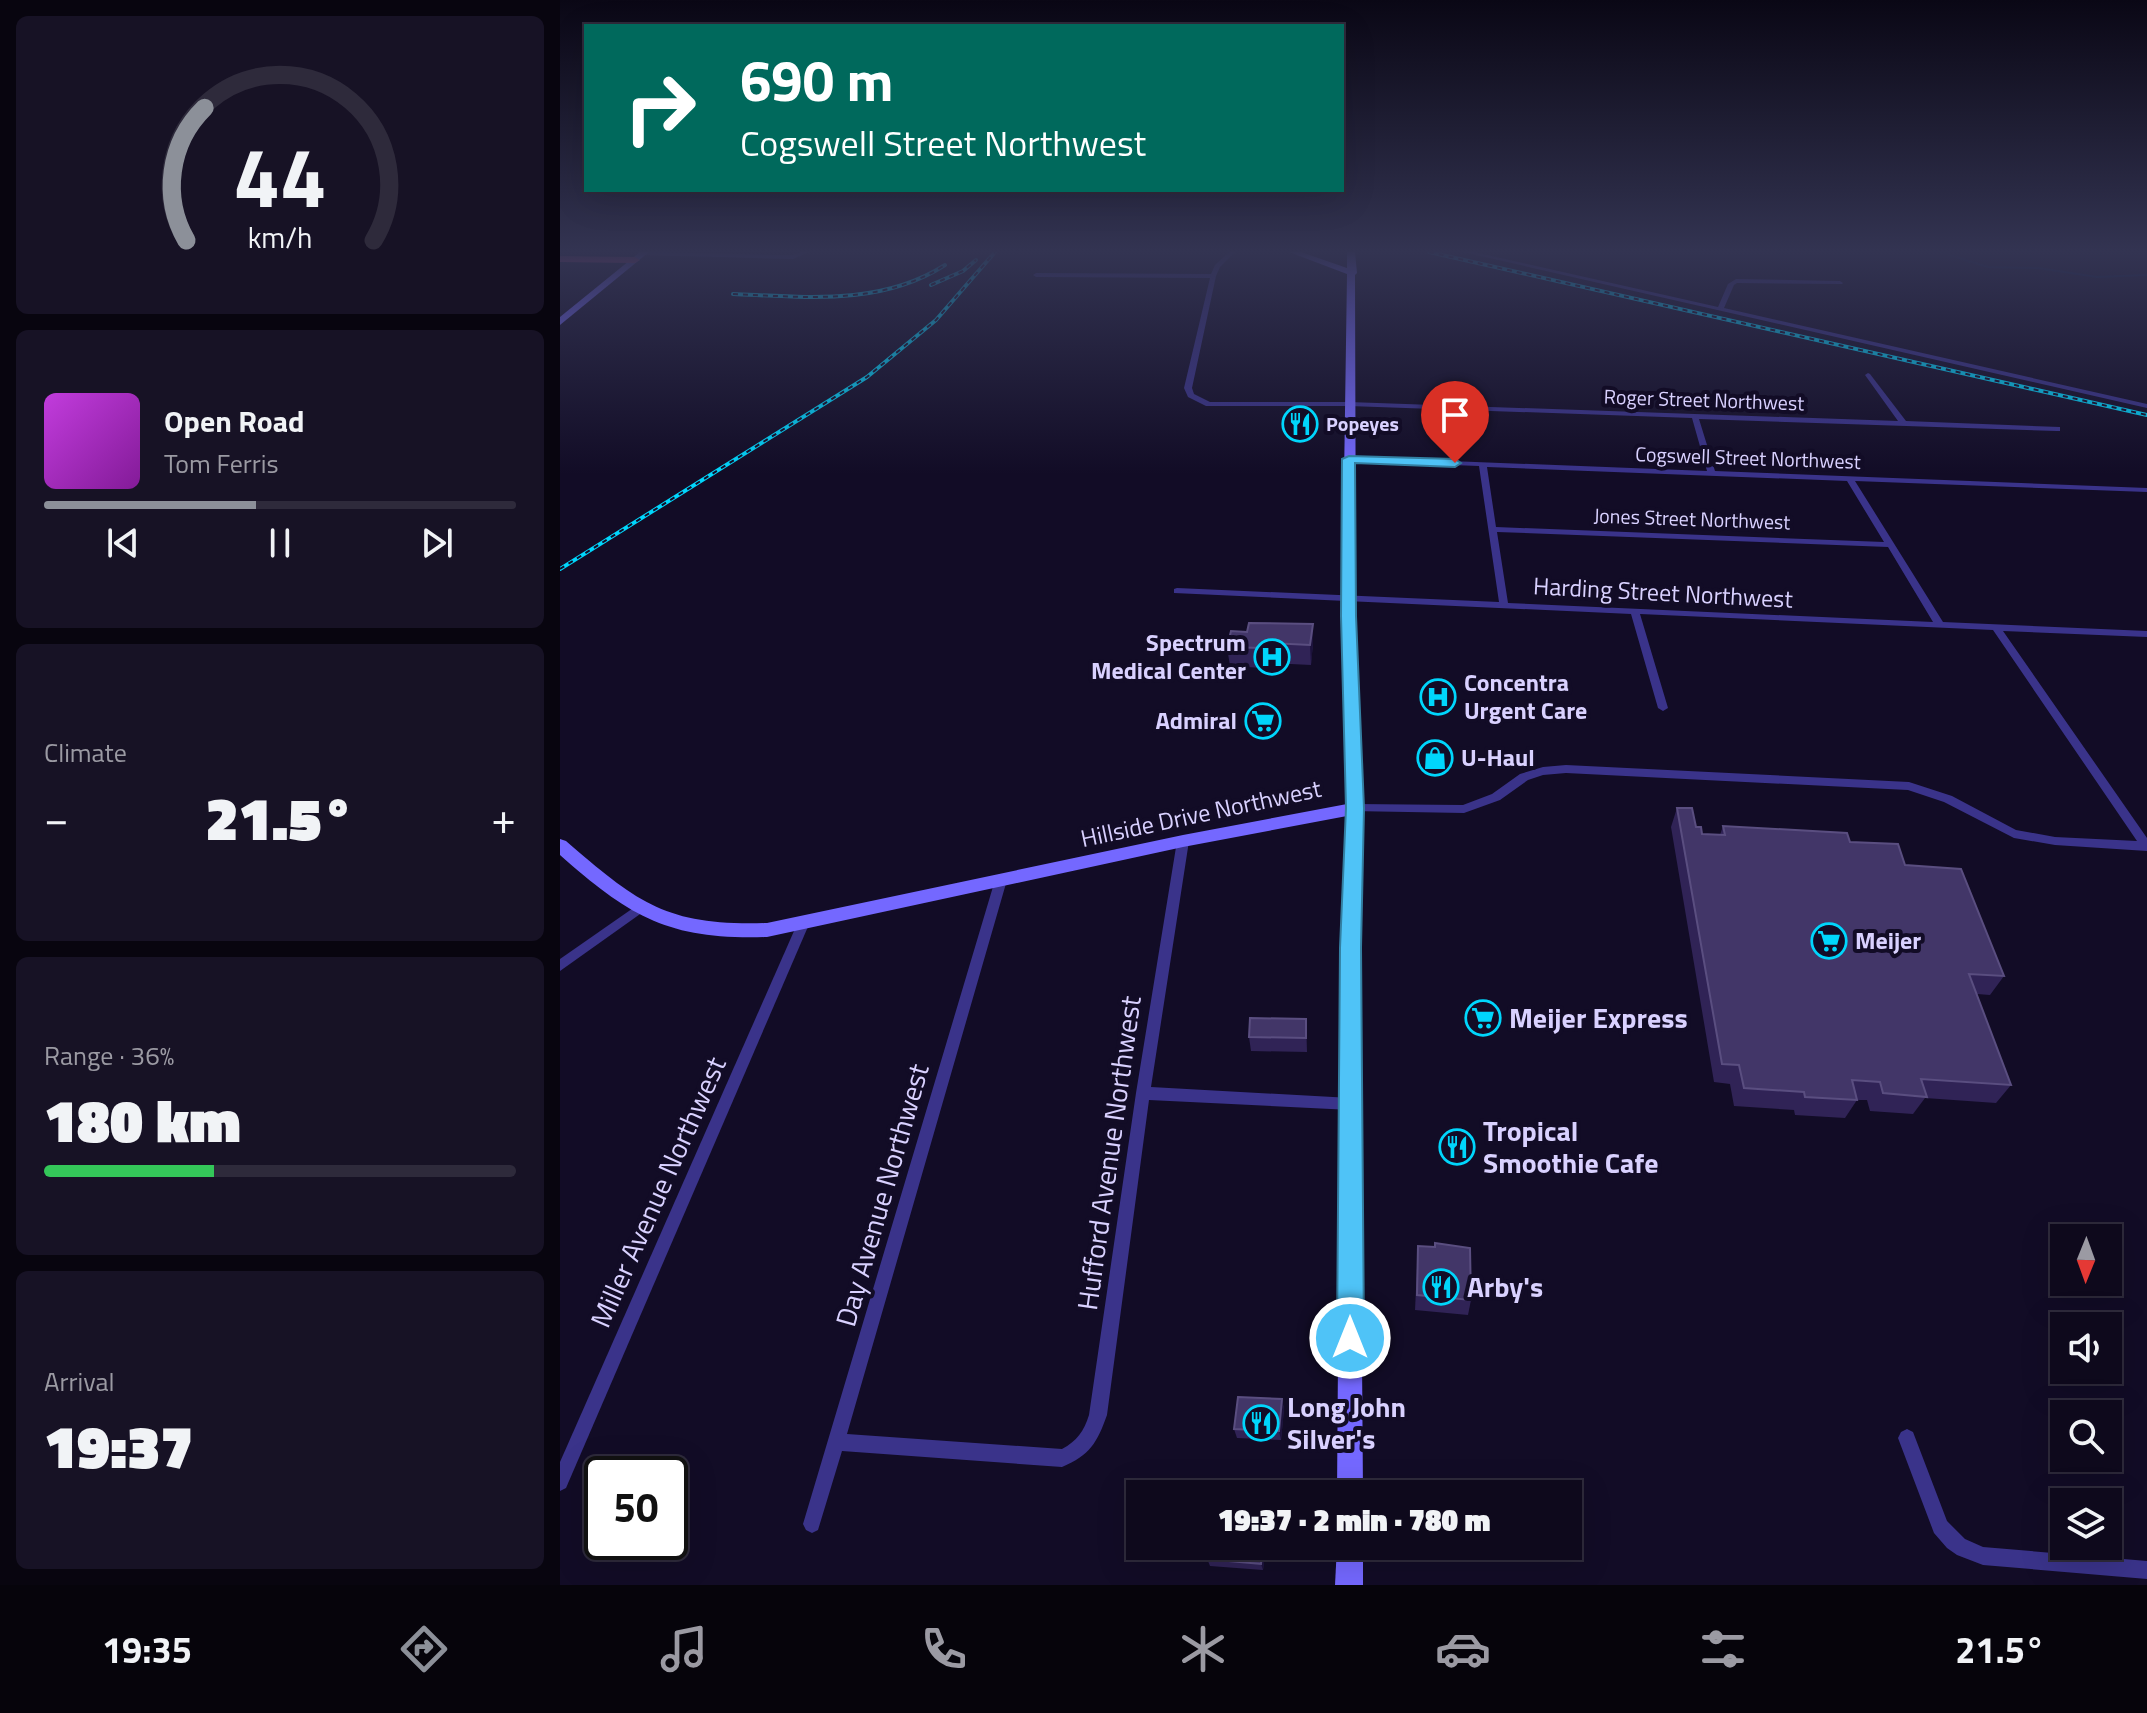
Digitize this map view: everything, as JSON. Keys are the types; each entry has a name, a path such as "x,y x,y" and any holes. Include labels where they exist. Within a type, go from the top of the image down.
{"main road":[{"path":"1350,1480 1350,948 1355,808 1349,598 1351,326"},
{"name":"Hillside Drive Northwest","path":"560,845 613,892 639,909 680,925 714,931 767,930 1183,841 1355,808"},
{"path":"1349,1585 1350,1560"}],"street":[{"name":"Roger Street Northwest","path":"1202,326 1188,388 1191,395 1209,404 1349,404 2057,429"},
{"path":"1791,326 2147,406"},
{"path":"1868,375 1903,423"},
{"path":"1695,416 1712,473"},
{"name":"Cogswell Street Northwest","path":"1349,459 2147,490"},
{"path":"1483,464 1504,606"},
{"path":"1849,478 1940,625"},
{"name":"Jones Street Northwest","path":"1493,529 1890,545"},
{"name":"Harding Street Northwest","path":"1177,591 2147,634"},
{"path":"1635,612 1663,708"},
{"path":"1996,627 2147,847"},
{"name":"Hillside Drive Northwest","path":"1355,808 1464,809 1496,797 1524,777 1566,769 1756,777 1909,786 1948,799 2014,834 2055,841 2147,847"},
{"name":"Hufford Avenue Northwest","path":"837,1442 1062,1458 1083,1447 1092,1434 1098,1415 1143,1093 1183,841"},
{"name":"Day Avenue Northwest","path":"812,1524 1001,880"},
{"path":"560,966 639,909"},
{"name":"Miller Avenue Northwest","path":"560,1482 804,922"},
{"path":"1143,1093 1351,1104"},
{"path":"1907,1438 1940,1527 1948,1540 1966,1552 2147,1570"}],"building":[{"path":"1249,623 1313,624 1310,645 1269,643 1262,644 1261,648 1227,647 1231,631 1247,632"},
{"name":"Meijer","path":"1677,808 1692,808 1696,827 1701,827 1702,834 1725,835 1723,826 1847,833 1850,842 1898,844 1905,865 1961,869 2004,976 1969,974 2011,1085 1921,1079 1927,1097 1883,1093 1880,1082 1852,1080 1857,1100 1805,1097 1804,1092 1744,1088 1739,1065 1722,1064"},
{"path":"1250,1018 1306,1019 1306,1038 1249,1037"},
{"name":"Arby's","path":"1435,1243 1470,1248 1471,1300 1417,1295 1418,1246 1435,1247"},
{"name":"Long John Silver's","path":"1238,1397 1282,1399 1279,1431 1234,1429"},
{"path":"1218,1560 1261,1560 1261,1564"}],"railway":[{"path":"560,569 867,377 929,326"},
{"path":"1755,326 2147,415"}],"place":[{"name":"Popeyes","path":"1300,424"},
{"name":"Spectrum Medical Center","path":"1272,657"},
{"name":"Concentra Urgent Care","path":"1438,697"},
{"name":"Admiral","path":"1263,721"},
{"name":"U-Haul","path":"1435,758"},
{"name":"Meijer","path":"1829,941"},
{"name":"Meijer Express","path":"1483,1018"},
{"name":"Tropical Smoothie Cafe","path":"1457,1147"},
{"name":"Arby's","path":"1441,1287"},
{"name":"Long John Silver's","path":"1261,1423"}],"route":[{"path":"1350,1338 1350,948 1355,808 1349,616 1349,459 1455,463"}]}
